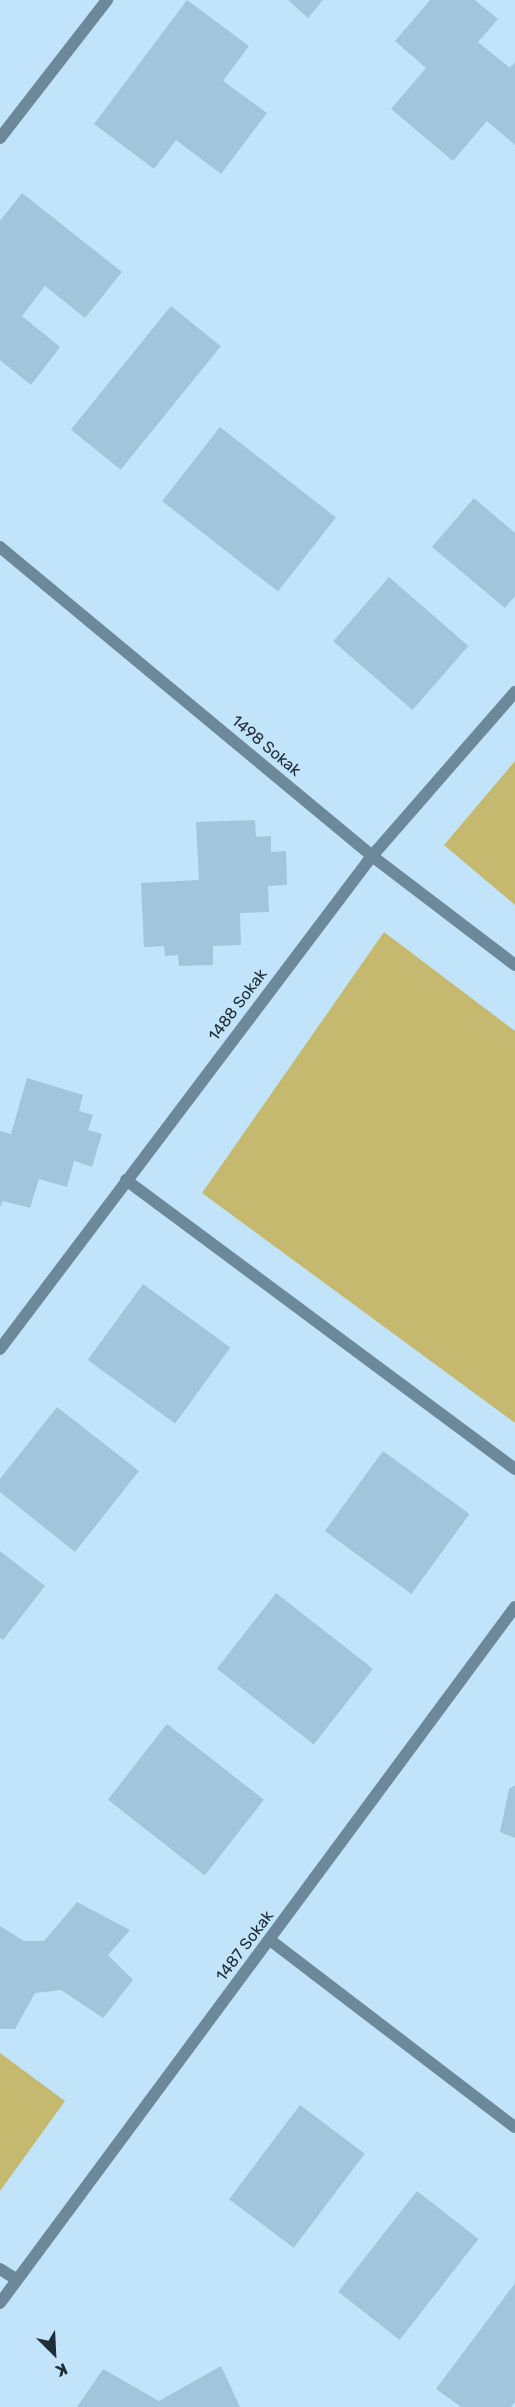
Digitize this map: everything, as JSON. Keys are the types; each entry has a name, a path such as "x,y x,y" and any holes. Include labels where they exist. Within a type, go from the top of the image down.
{"street":[{"path":"0,138 107,0"},
{"name":"1498 Sokak","path":"0,548 372,856 515,965"},
{"name":"1488 Sokak","path":"0,1349 372,856 515,692"},
{"path":"126,1180 515,1469"},
{"name":"1487 Sokak","path":"0,2303 515,1607"},
{"path":"270,1940 515,2127"},
{"path":"0,2269 16,2279"}],"shaded area":[{"path":"515,761 515,905 444,845"},
{"path":"384,932 515,1031 515,1423 202,1193"},
{"path":"0,2053 65,2101 0,2191"}],"building":[{"path":"187,0 249,46 223,81 267,113 221,174 176,140 154,169 94,124"},
{"path":"288,0 323,0 308,18"},
{"path":"430,0 475,0 498,19 478,42 510,68 515,62 515,145 487,121 453,161 391,109 426,68 395,41"},
{"path":"22,193 122,272 85,318 45,286 22,316 60,347 31,385 0,360 0,221"},
{"path":"171,306 221,346 121,470 71,430"},
{"path":"220,427 336,518 278,592 162,501"},
{"path":"474,498 515,533 515,596 505,608 432,547"},
{"path":"389,577 468,646 412,710 333,641"},
{"path":"255,820 256,837 271,836 271,852 286,851 287,885 268,886 269,912 240,913 241,945 213,946 213,965 179,966 178,955 165,956 164,946 144,947 141,883 199,880 196,822"},
{"path":"27,1078 83,1095 79,1111 93,1115 88,1130 102,1134 92,1167 74,1161 67,1187 39,1179 30,1208 3,1201 0,1207 0,1131 11,1134"},
{"path":"143,1284 230,1347 175,1424 88,1360"},
{"path":"57,1407 139,1471 75,1552 0,1492 0,1479"},
{"path":"383,1451 470,1514 411,1594 325,1531"},
{"path":"0,1551 45,1586 3,1640 0,1638"},
{"path":"276,1593 373,1669 314,1744 217,1669"},
{"path":"167,1724 264,1800 205,1875 108,1800"},
{"path":"515,1785 515,1838 500,1832 509,1789"},
{"path":"77,1902 130,1930 108,1955 133,1980 103,2018 61,1990 35,1993 15,2029 0,2029 0,1926 24,1941 44,1941"},
{"path":"300,2105 365,2154 294,2248 229,2199"},
{"path":"417,2191 478,2239 400,2340 338,2292"},
{"path":"515,2283 515,2402 511,2407 461,2407 436,2389"},
{"path":"221,2366 240,2407 77,2407 103,2369 159,2401"}]}
